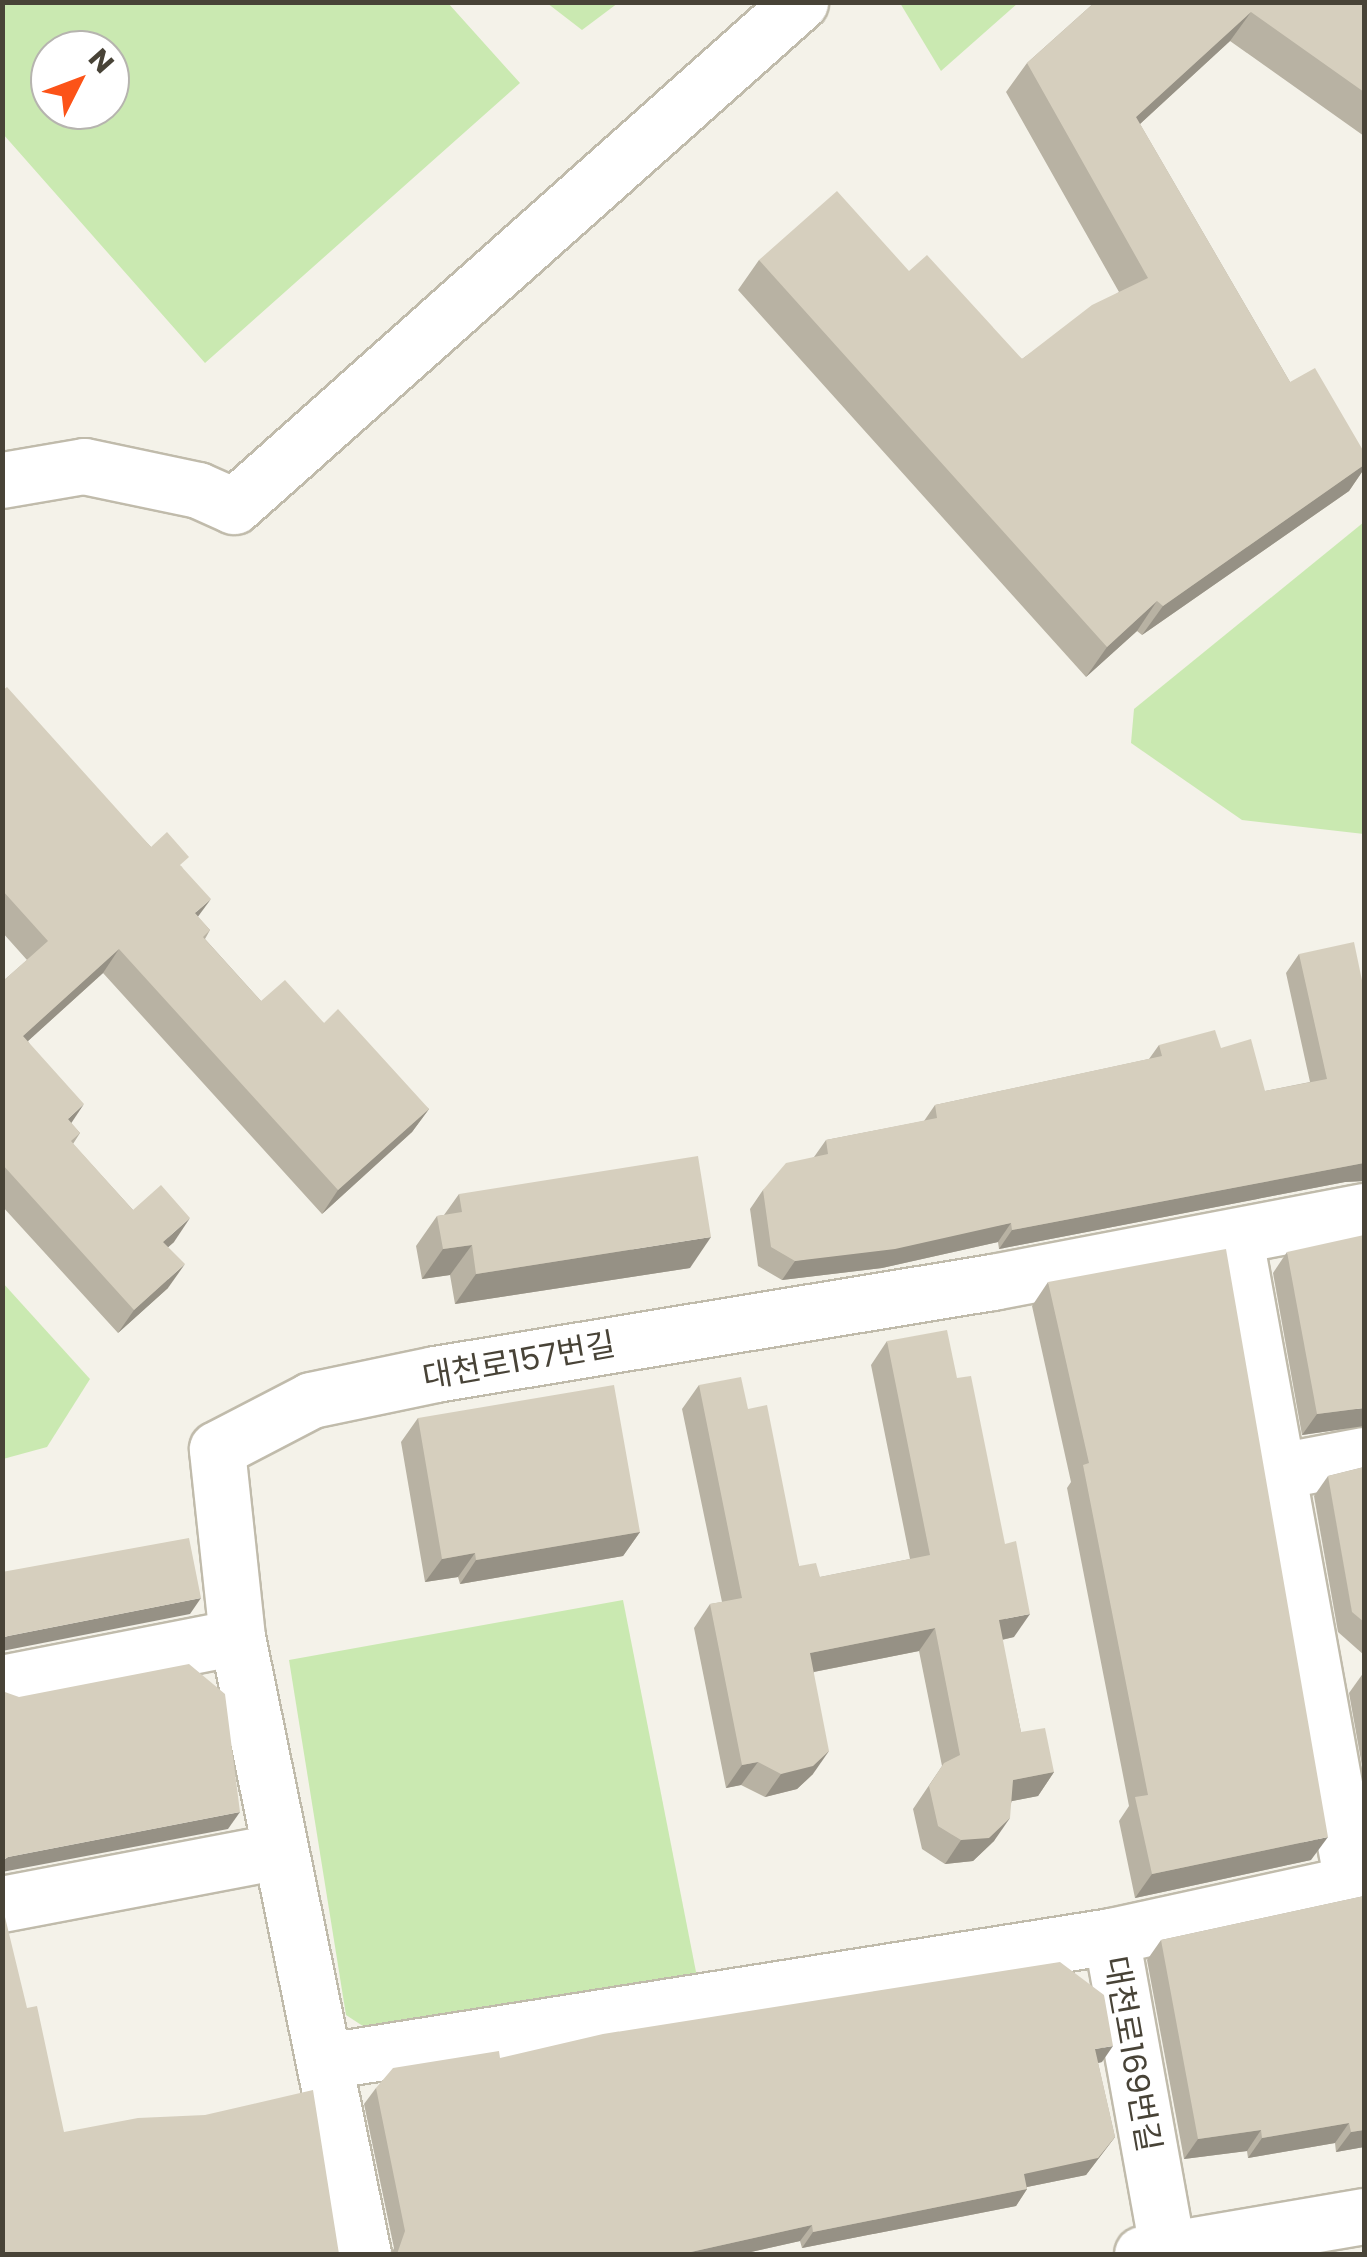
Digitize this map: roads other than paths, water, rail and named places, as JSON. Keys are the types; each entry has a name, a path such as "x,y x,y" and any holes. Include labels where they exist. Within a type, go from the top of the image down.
{"street":[{"path":"2,480 84,466 198,490 234,506 800,2"},
{"name":"대천로157번길","path":"363,2254 237,1637 217,1449 311,1400 1235,1239 1364,1210"},
{"path":"1235,1239 1279,1471 1342,1681 1358,1882"},
{"path":"1279,1471 1364,1455"},
{"path":"2,1683 237,1637"},
{"path":"2,1904 280,1852"},
{"name":"대천로169번길","path":"1159,2253 1111,1936 1358,1882"},
{"path":"326,2061 1111,1936"},
{"path":"1159,2253 1364,2216"}]}
